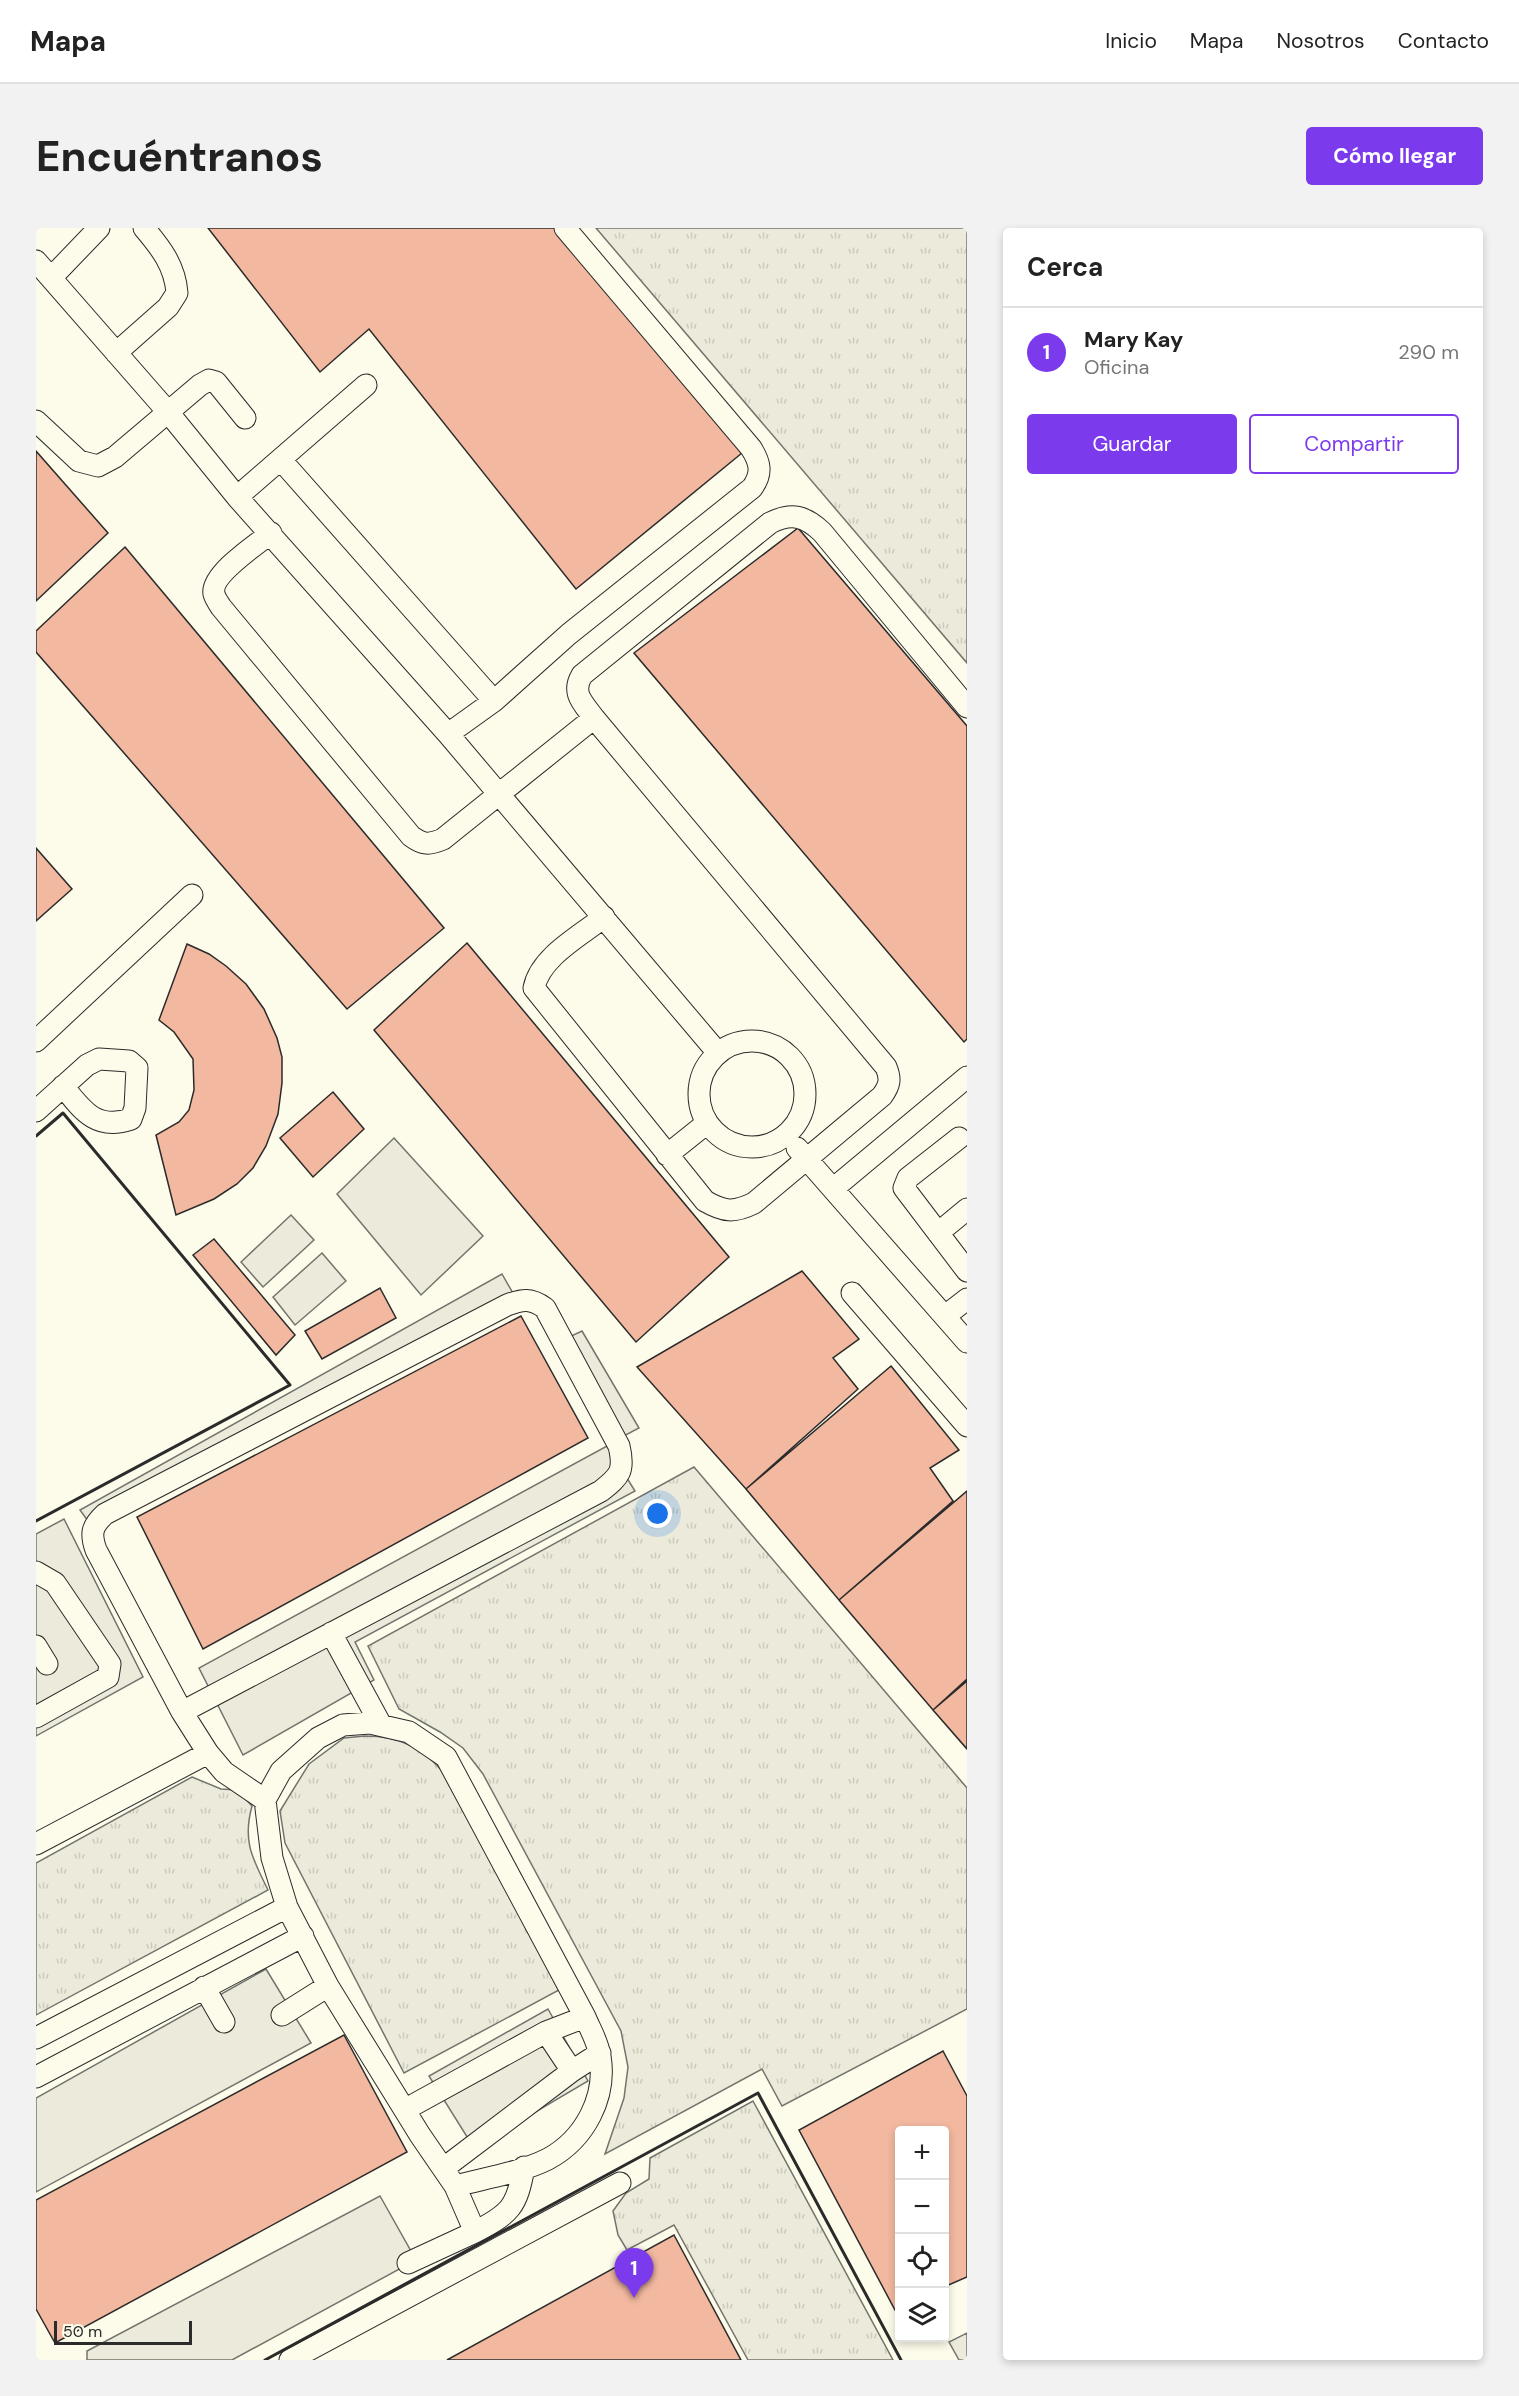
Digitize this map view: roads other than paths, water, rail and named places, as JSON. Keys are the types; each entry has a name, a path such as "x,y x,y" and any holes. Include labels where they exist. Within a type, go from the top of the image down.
{"lane":[{"path":"51,278 99,228"},
{"path":"116,353 168,307 177,293 171,267 162,249 144,228"},
{"path":"448,734 494,701 569,634 752,488 760,470 759,460 751,448 565,228"},
{"path":"36,261 168,412 237,497 448,734 718,1053"},
{"path":"36,421 79,461 98,466 115,457 209,380 216,382 245,418"},
{"path":"237,497 366,385"},
{"path":"281,460 494,701"},
{"path":"604,917 544,965 536,976 534,988 705,1201 721,1211 737,1211 754,1203 805,1158 882,1096 889,1087 890,1078 886,1067 594,718 578,696 576,685 582,675 770,523 783,516 797,516 811,522 822,532 967,707"},
{"path":"270,533 224,572 215,583 214,594 221,607 411,836 420,843 430,844 442,839 594,718"},
{"path":"36,1041 192,896"},
{"path":"753,1040 787,1054 799,1068 805,1086 805,1105 798,1122 786,1136 770,1145 752,1148 735,1145 719,1136 707,1123 699,1105 699,1086 705,1067 718,1053 734,1044 753,1040"},
{"path":"834,1188 967,1077"},
{"path":"36,1111 63,1086"},
{"path":"667,1155 707,1123"},
{"path":"786,1136 967,1342"},
{"path":"959,1138 905,1182 907,1194 967,1271"},
{"path":"938,1233 967,1209"},
{"path":"852,1293 967,1426"},
{"path":"945,1316 967,1299"},
{"path":"183,1712 601,1491 620,1473 623,1462 619,1446 553,1319 545,1308 534,1300 520,1300 507,1305 105,1514 94,1524 91,1536 96,1550 183,1712 208,1753 224,1772 265,1800"},
{"path":"36,1572 55,1583 110,1664 111,1670 108,1677 36,1717"},
{"path":"331,1633 381,1725"},
{"path":"450,2177 524,2167 547,2159 572,2142 589,2118 601,2092 600,2054 585,2017 446,1757 409,1732 381,1725 343,1725 318,1738 281,1771 265,1800 272,1858 287,1907 328,1986 420,2135 450,2177 475,2232"},
{"path":"36,1844 208,1753"},
{"path":"67,2059 44,2032 287,1907"},
{"path":"36,2077 303,1936"},
{"path":"282,2015 328,1986"},
{"path":"204,1988 224,2022"},
{"path":"406,2109 546,2032 585,2017"},
{"path":"546,2032 572,2071"},
{"path":"450,2177 572,2071 600,2054"},
{"path":"408,2263 502,2218 512,2208 524,2167"},
{"path":"290,2360 620,2183"}],"place":[{"name":"Mary Kay","path":"634,2298"}]}
